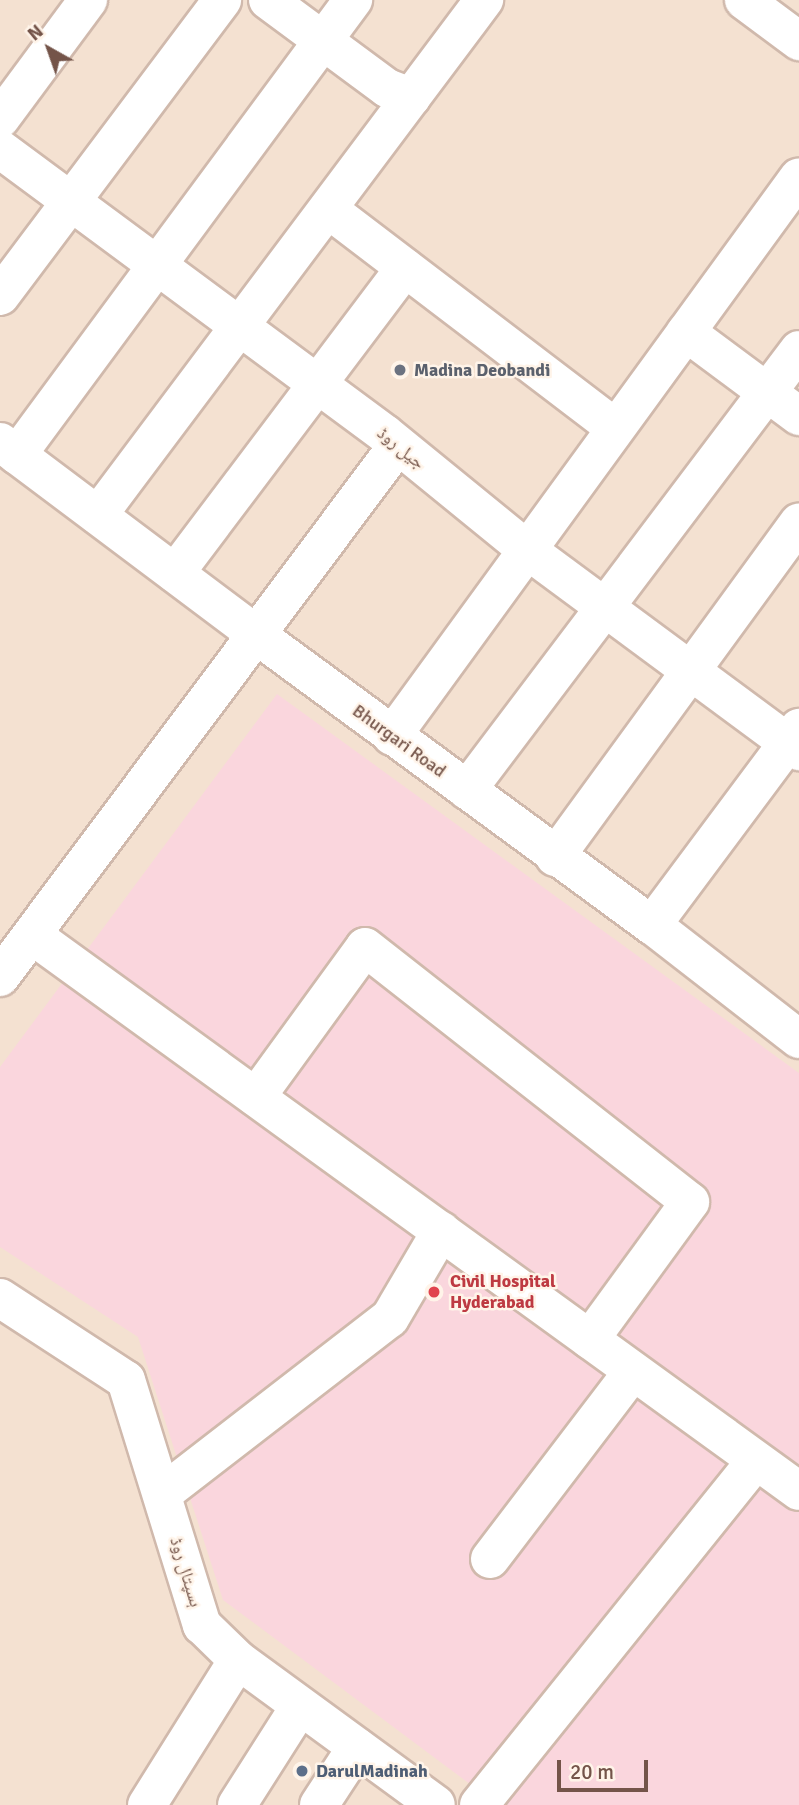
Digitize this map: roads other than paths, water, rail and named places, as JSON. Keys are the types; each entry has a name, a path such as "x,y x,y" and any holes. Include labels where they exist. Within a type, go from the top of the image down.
{"street":[{"path":"0,119 88,0"},
{"path":"0,296 222,0"},
{"path":"268,0 387,89 411,97"},
{"path":"8,448 157,265 354,0"},
{"path":"99,515 484,0"},
{"path":"750,2 799,41"},
{"name":"جیل روڈ","path":"0,149 398,445 526,549 690,671 795,741"},
{"path":"392,736 799,177"},
{"path":"328,209 615,428"},
{"path":"175,573 405,268"},
{"path":"686,332 799,416"},
{"path":"467,790 799,350"},
{"path":"0,977 258,636 398,445"},
{"name":"Bhurgari Road","path":"8,448 392,736 652,925 799,1039"},
{"path":"555,856 799,522"},
{"path":"652,925 795,741"},
{"path":"32,935 799,1491"},
{"path":"256,1097 365,947 690,1202 590,1339"},
{"path":"162,1494 390,1318 441,1231"},
{"name":"ہسپتال روڈ","path":"0,1298 126,1380 202,1625 238,1660 357,1747 394,1793 436,1805"},
{"path":"490,1559 633,1370"},
{"path":"479,1805 756,1460"},
{"path":"146,1805 238,1660"},
{"path":"237,1805 300,1706"},
{"path":"319,1805 357,1747"}],"place":[{"name":"Madina Deobandi","path":"400,370"},
{"name":"Civil Hospital Hyderabad","path":"434,1292"},
{"name":"DarulMadinah","path":"302,1771"}]}
